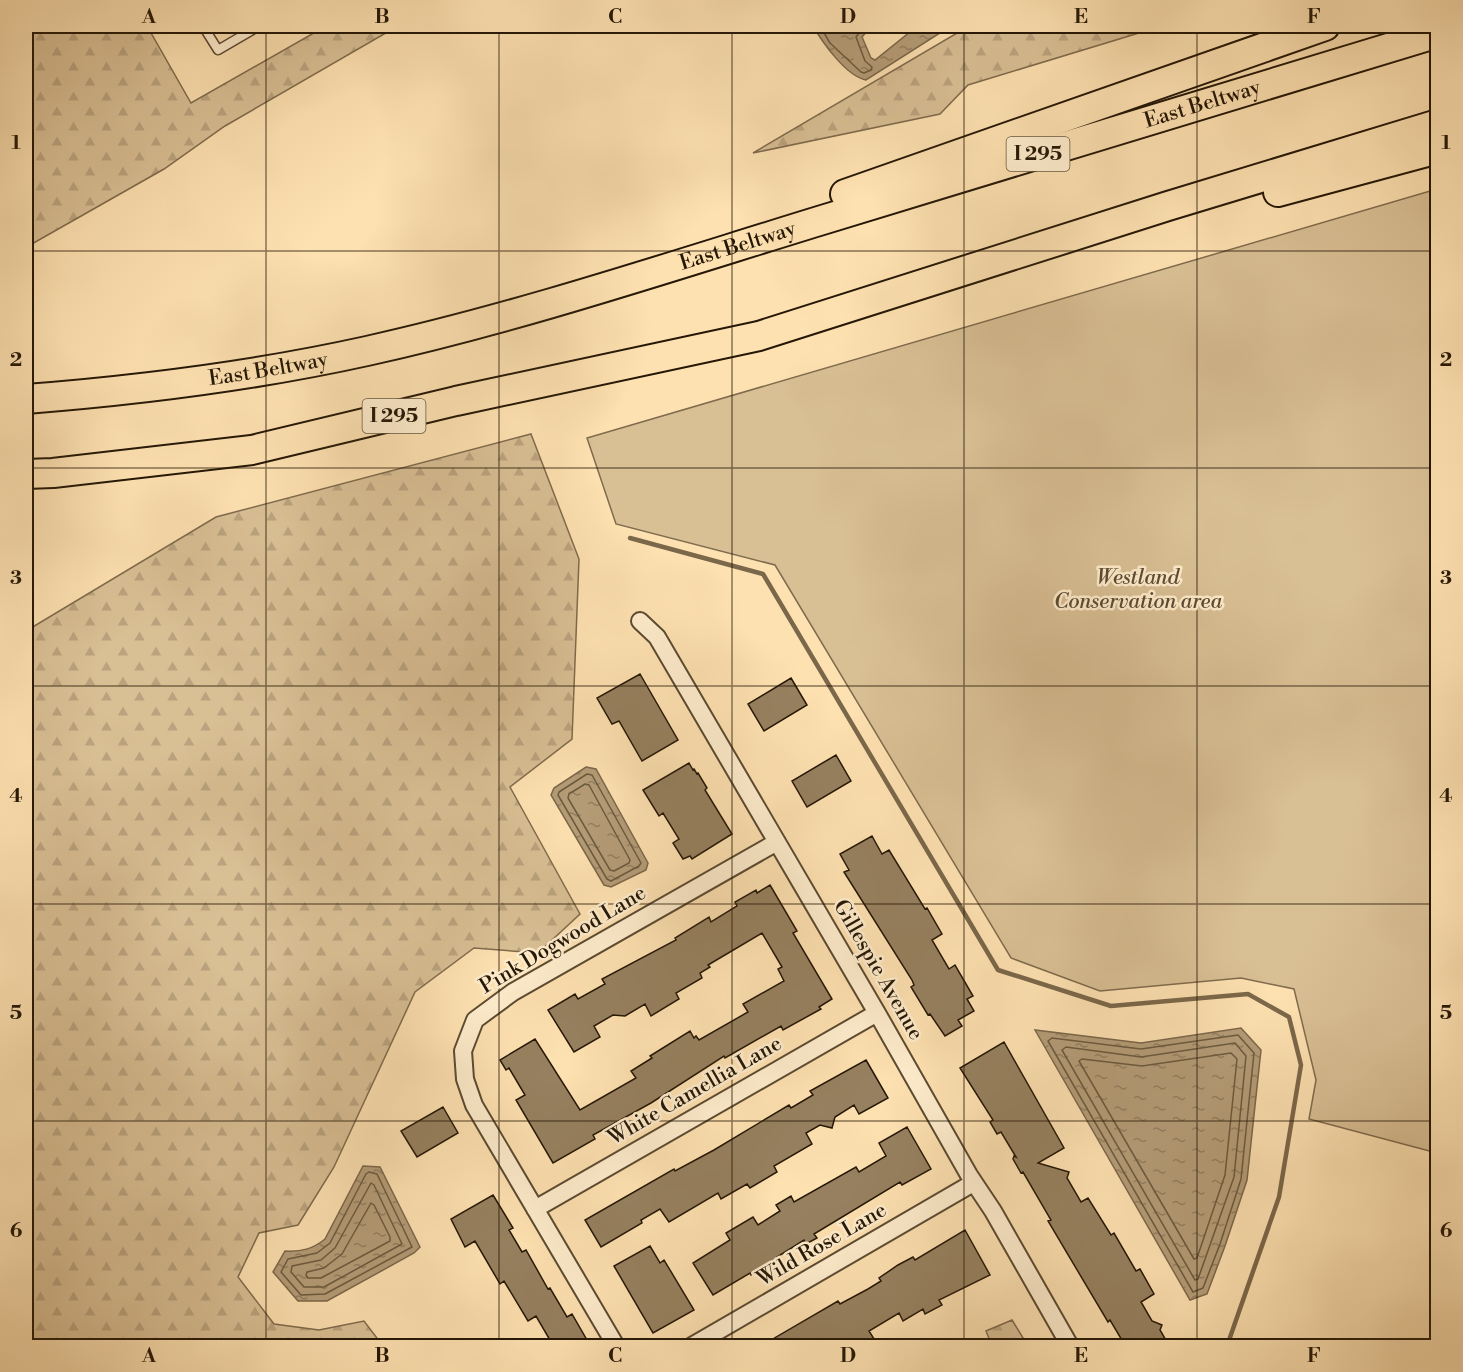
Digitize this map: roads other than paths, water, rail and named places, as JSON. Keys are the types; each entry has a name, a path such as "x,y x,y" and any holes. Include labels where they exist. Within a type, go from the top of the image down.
{"highway":[{"path":"639,276 714,242 802,209 1325,26"},
{"name":"East Beltway","path":"26,399 163,386 323,360 423,338 639,276 1437,33"},
{"name":"I 295","path":"26,474 54,473 252,450 456,401 759,336 1437,123"},
{"path":"759,336 1437,149"}],"street":[{"name":"Gillespie Avenue","path":"640,621 657,636 1070,1347"},
{"name":"Pink Dogwood Lane","path":"616,1347 474,1106 465,1079 463,1051 475,1020 513,992 777,842"},
{"name":"White Camellia Lane","path":"535,1209 877,1012"},
{"name":"Wild Rose Lane","path":"692,1347 973,1183"}],"lane":[{"path":"204,26 218,50 259,26"}],"water":[{"path":"813,26 869,26 870,28 862,37 871,58 875,60 910,32 926,26 951,26 866,80 843,66"},
{"path":"586,767 596,769 648,863 646,870 611,887 604,885 551,795 554,788"},
{"path":"1241,1028 1261,1050 1247,1180 1207,1294 1190,1300 1035,1030 1141,1043"},
{"path":"363,1166 380,1167 420,1247 414,1253 327,1301 298,1301 273,1272 285,1251 306,1249 325,1239"}],"waterway":[{"path":"630,538 763,574 998,970 1111,1006 1248,994 1289,1017 1301,1065 1279,1197 1227,1346"}],"park label":[{"name":"Westland Conservation area","path":"1138,590"}]}
